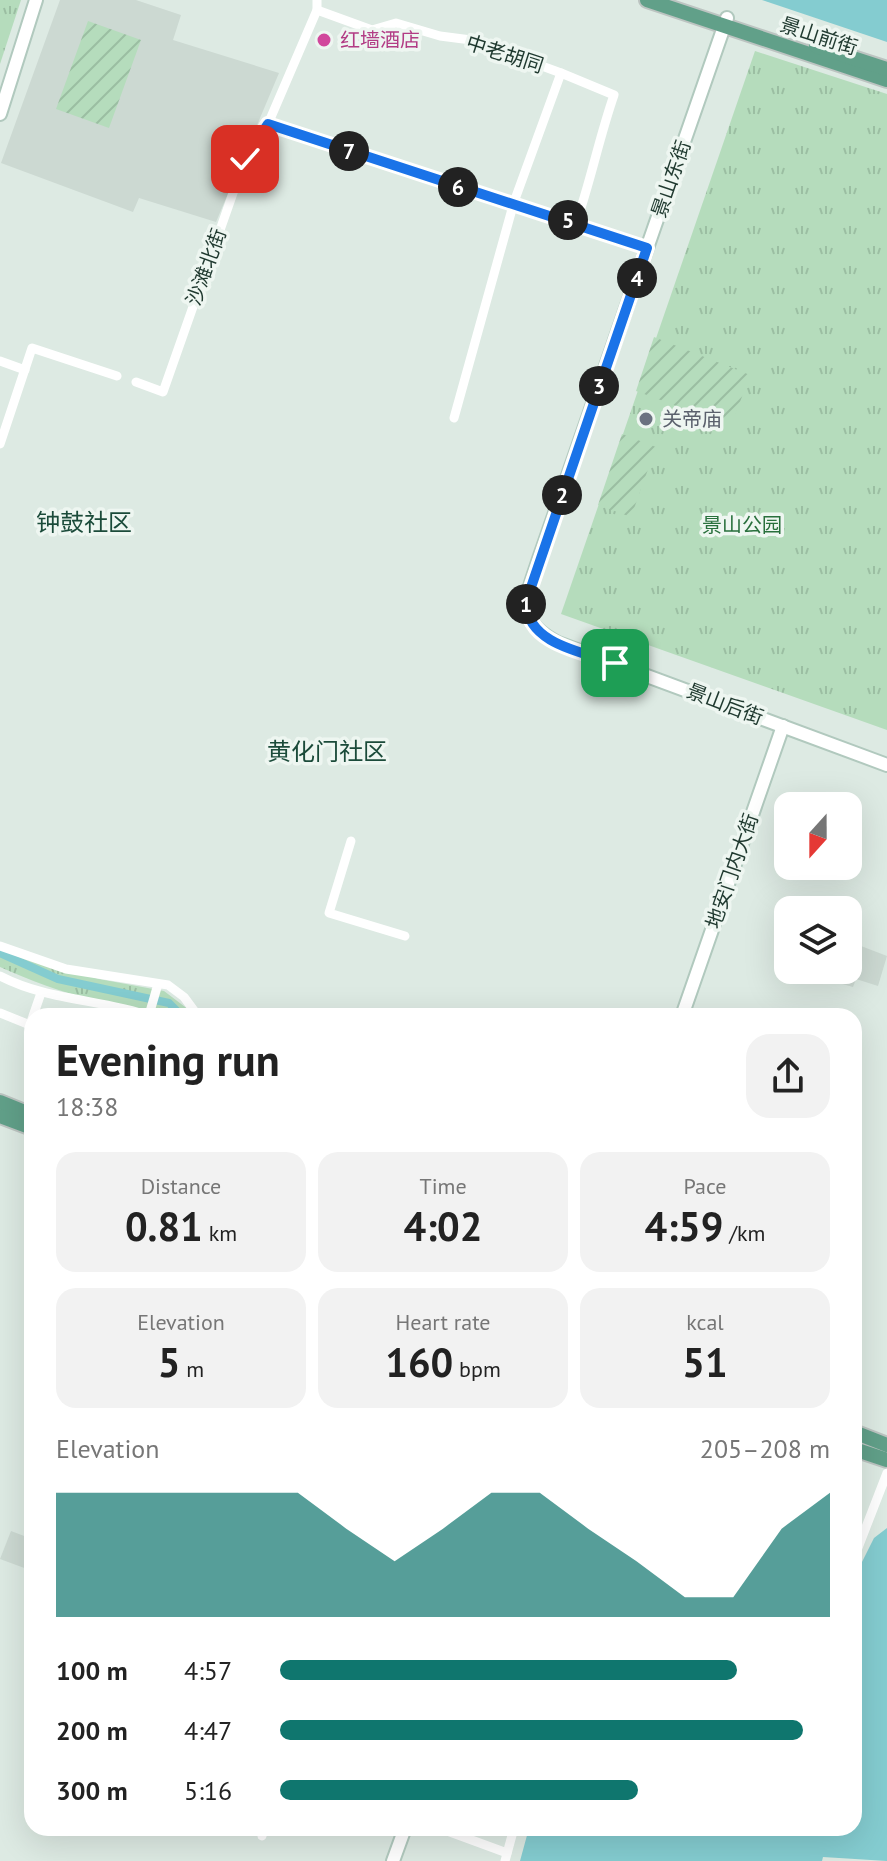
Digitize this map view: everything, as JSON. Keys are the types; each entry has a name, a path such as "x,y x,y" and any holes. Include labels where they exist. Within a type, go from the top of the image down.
{"main road":[{"name":"景山前街","path":"647,0 887,69"},
{"name":"景山前街","path":"675,0 725,22 887,80"},
{"path":"0,1102 24,1112"},
{"path":"0,1116 24,1125"},
{"path":"862,1435 887,1445"},
{"path":"862,1452 887,1460"}],"street":[{"path":"0,114 36,0"},
{"name":"中老胡同","path":"317,5 372,30 396,23 440,36 471,40 561,73 514,202 454,418"},
{"name":"沙滩北街","path":"136,382 163,392 245,159 268,124 317,5"},
{"name":"景山东街","path":"527,615 529,591 725,22"},
{"path":"561,73 614,95 598,142 597,163 576,223"},
{"path":"268,124 647,248"},
{"path":"0,444 32,348 117,376"},
{"path":"0,361 25,370"},
{"name":"景山后街","path":"527,615 532,626 558,643 887,765"},
{"name":"地安门内大街","path":"685,1008 783,726"},
{"path":"351,841 329,913 405,936"},
{"path":"0,946 66,969 168,985 192,1008"},
{"path":"0,976 41,993 112,1008"},
{"path":"152,1008 158,984"},
{"path":"36,1008 41,993"},
{"path":"0,1013 24,1018"},
{"path":"862,1537 887,1473"},
{"path":"393,1861 402,1836"},
{"path":"457,1836 506,1857 512,1836"}],"shaded area":[{"path":"60,0 136,0 181,15 173,40 279,73 216,222 139,198 133,212 1,163"},
{"path":"862,946 887,956 878,986 862,981"},
{"path":"11,1531 24,1536 24,1568 0,1559"}],"green space":[{"path":"0,0 21,0 0,64"},
{"path":"88,21 141,40 109,128 56,109"},
{"name":"景山公园","path":"755,51 887,94 887,730 561,614"},
{"path":"654,337 750,375 733,421 728,425 636,391"},
{"path":"622,434 656,447 631,517 598,505"},
{"path":"0,947 99,979 164,991 186,1008 123,1007 46,986 0,967"}],"water":[{"path":"762,0 887,0 887,42"},
{"path":"887,1528 887,1861 823,1857 822,1861 520,1861 527,1836 862,1836 862,1562 874,1538"}],"waterway":[{"path":"0,953 58,979 169,1003 174,1008"}],"place":[{"name":"红墙酒店","path":"324,40"},
{"name":"关帝庙","path":"646,419"}],"district":[{"name":"钟鼓社区","path":"84,522"},
{"name":"黄化门社区","path":"327,751"}],"route":[{"path":"245,159 268,124 647,248 526,602 529,621 539,632 558,643 615,663"}]}
